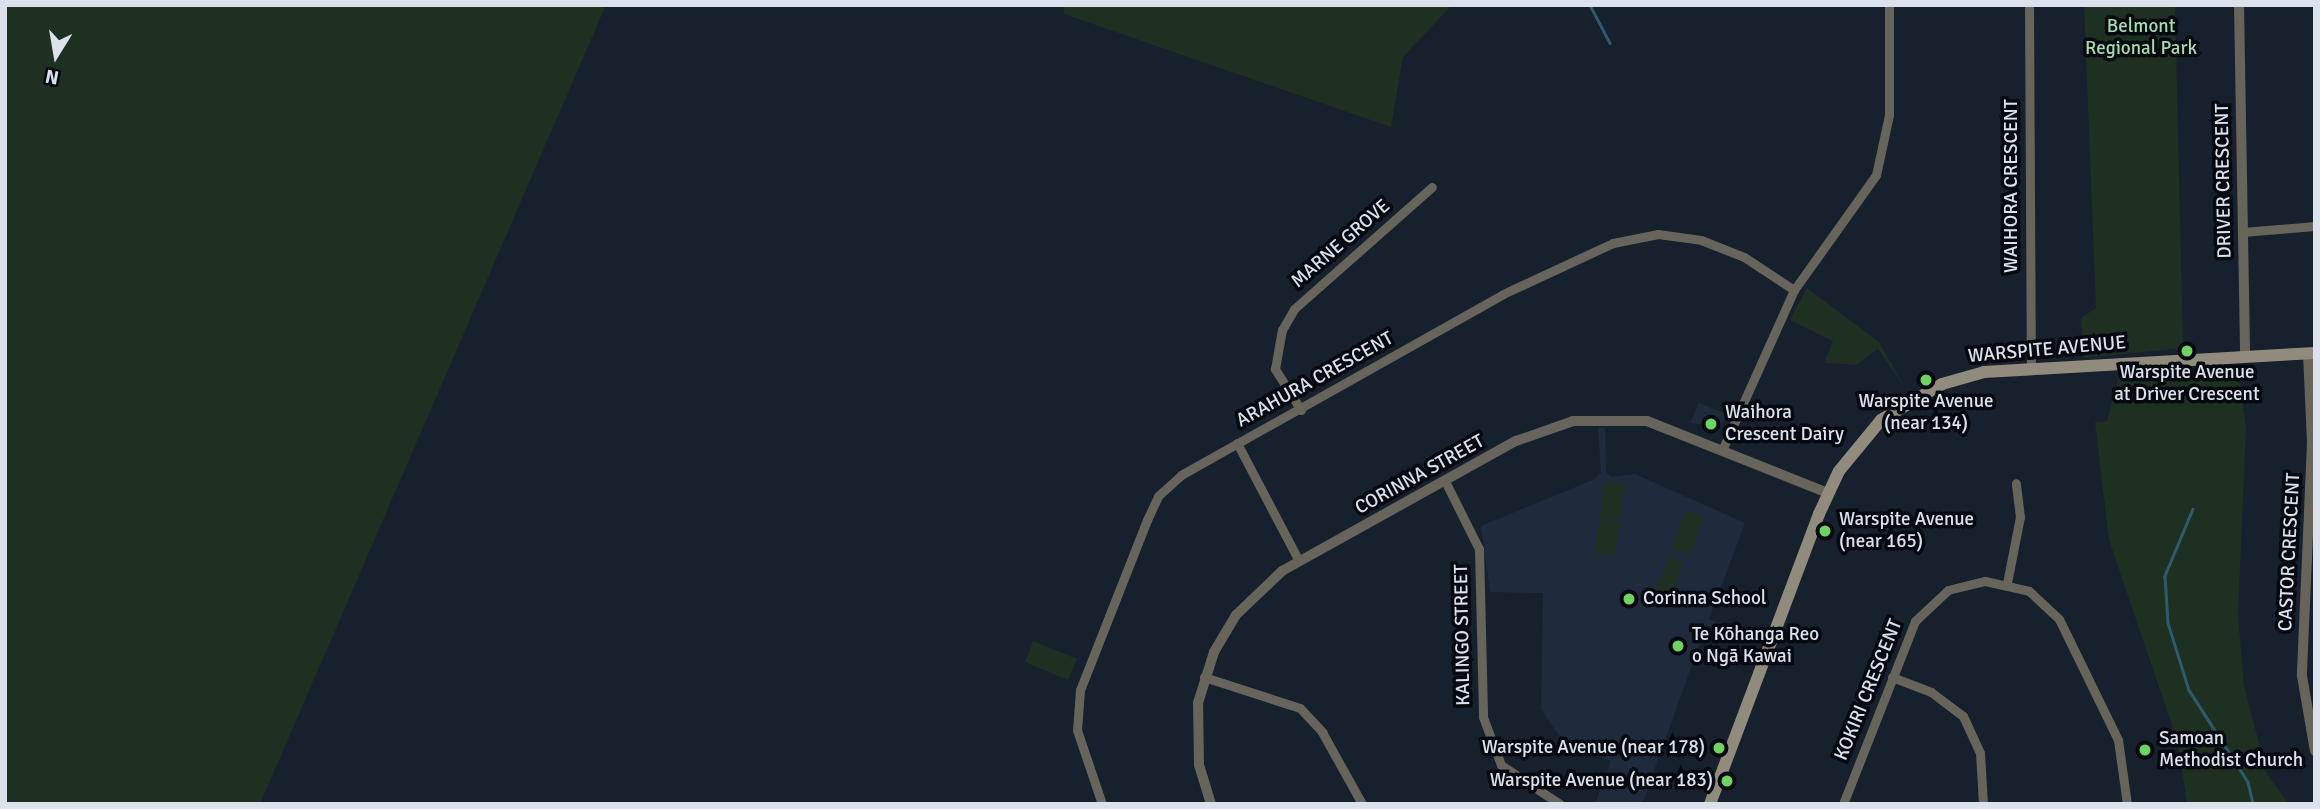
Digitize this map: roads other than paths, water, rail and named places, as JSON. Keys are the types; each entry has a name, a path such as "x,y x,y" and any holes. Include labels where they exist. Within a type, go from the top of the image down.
{"main road":[{"name":"WARSPITE AVENUE","path":"1710,804 1828,493 1863,439 1909,400 1958,377 2031,367 2311,354"}],"street":[{"path":"1723,448 1794,290 1876,175 1889,115 1889,5"},
{"name":"WAIHORA CRESCENT","path":"2029,5 2031,367"},
{"name":"DRIVER CRESCENT","path":"2239,5 2245,357"},
{"name":"MARNE GROVE","path":"1301,410 1275,369 1282,330 1294,309 1432,187"},
{"path":"2243,232 2315,226"},
{"name":"ARAHURA CRESCENT","path":"1102,804 1077,730 1080,690 1158,496 1237,443 1301,410 1503,294 1613,243 1658,234 1701,240 1744,257 1794,290"},
{"name":"CASTOR CRESCENT","path":"2311,354 2314,431 2302,676 2315,751"},
{"name":"CORINNA STREET","path":"1210,804 1196,734 1204,677 1236,615 1299,561 1537,432 1592,419 1658,423 1828,493"},
{"path":"1237,443 1299,561"},
{"name":"KALINGO STREET","path":"1445,481 1479,550 1483,718 1501,765 1560,804"},
{"path":"2007,583 2020,517 2016,483"},
{"name":"KOKIRI CRESCENT","path":"1843,804 1915,621 1936,598 1975,582 2007,583 2039,598 2066,630 2122,750 2127,804"},
{"path":"1204,677 1300,708 1322,732 1362,804"},
{"path":"1892,677 1938,696 1963,716 1980,753 1983,804"}],"waterway":[{"path":"1590,5 1610,43"},
{"path":"2193,509 2165,576 2168,623 2189,690 2248,782 2253,804"}],"place":[{"name":"Warspite Avenue at Driver Crescent","path":"2187,351"},
{"name":"Warspite Avenue (near 134)","path":"1926,380"},
{"name":"Waihora Crescent Dairy","path":"1711,424"},
{"name":"Warspite Avenue (near 165)","path":"1825,531"},
{"name":"Corinna School","path":"1629,599"},
{"name":"Te Kōhanga Reo o Ngā Kawai","path":"1678,646"},
{"name":"Warspite Avenue (near 178)","path":"1719,748"},
{"name":"Samoan Methodist Church","path":"2145,750"},
{"name":"Warspite Avenue (near 183)","path":"1727,781"}],"park label":[{"name":"Belmont Regional Park","path":"2141,38"}]}
